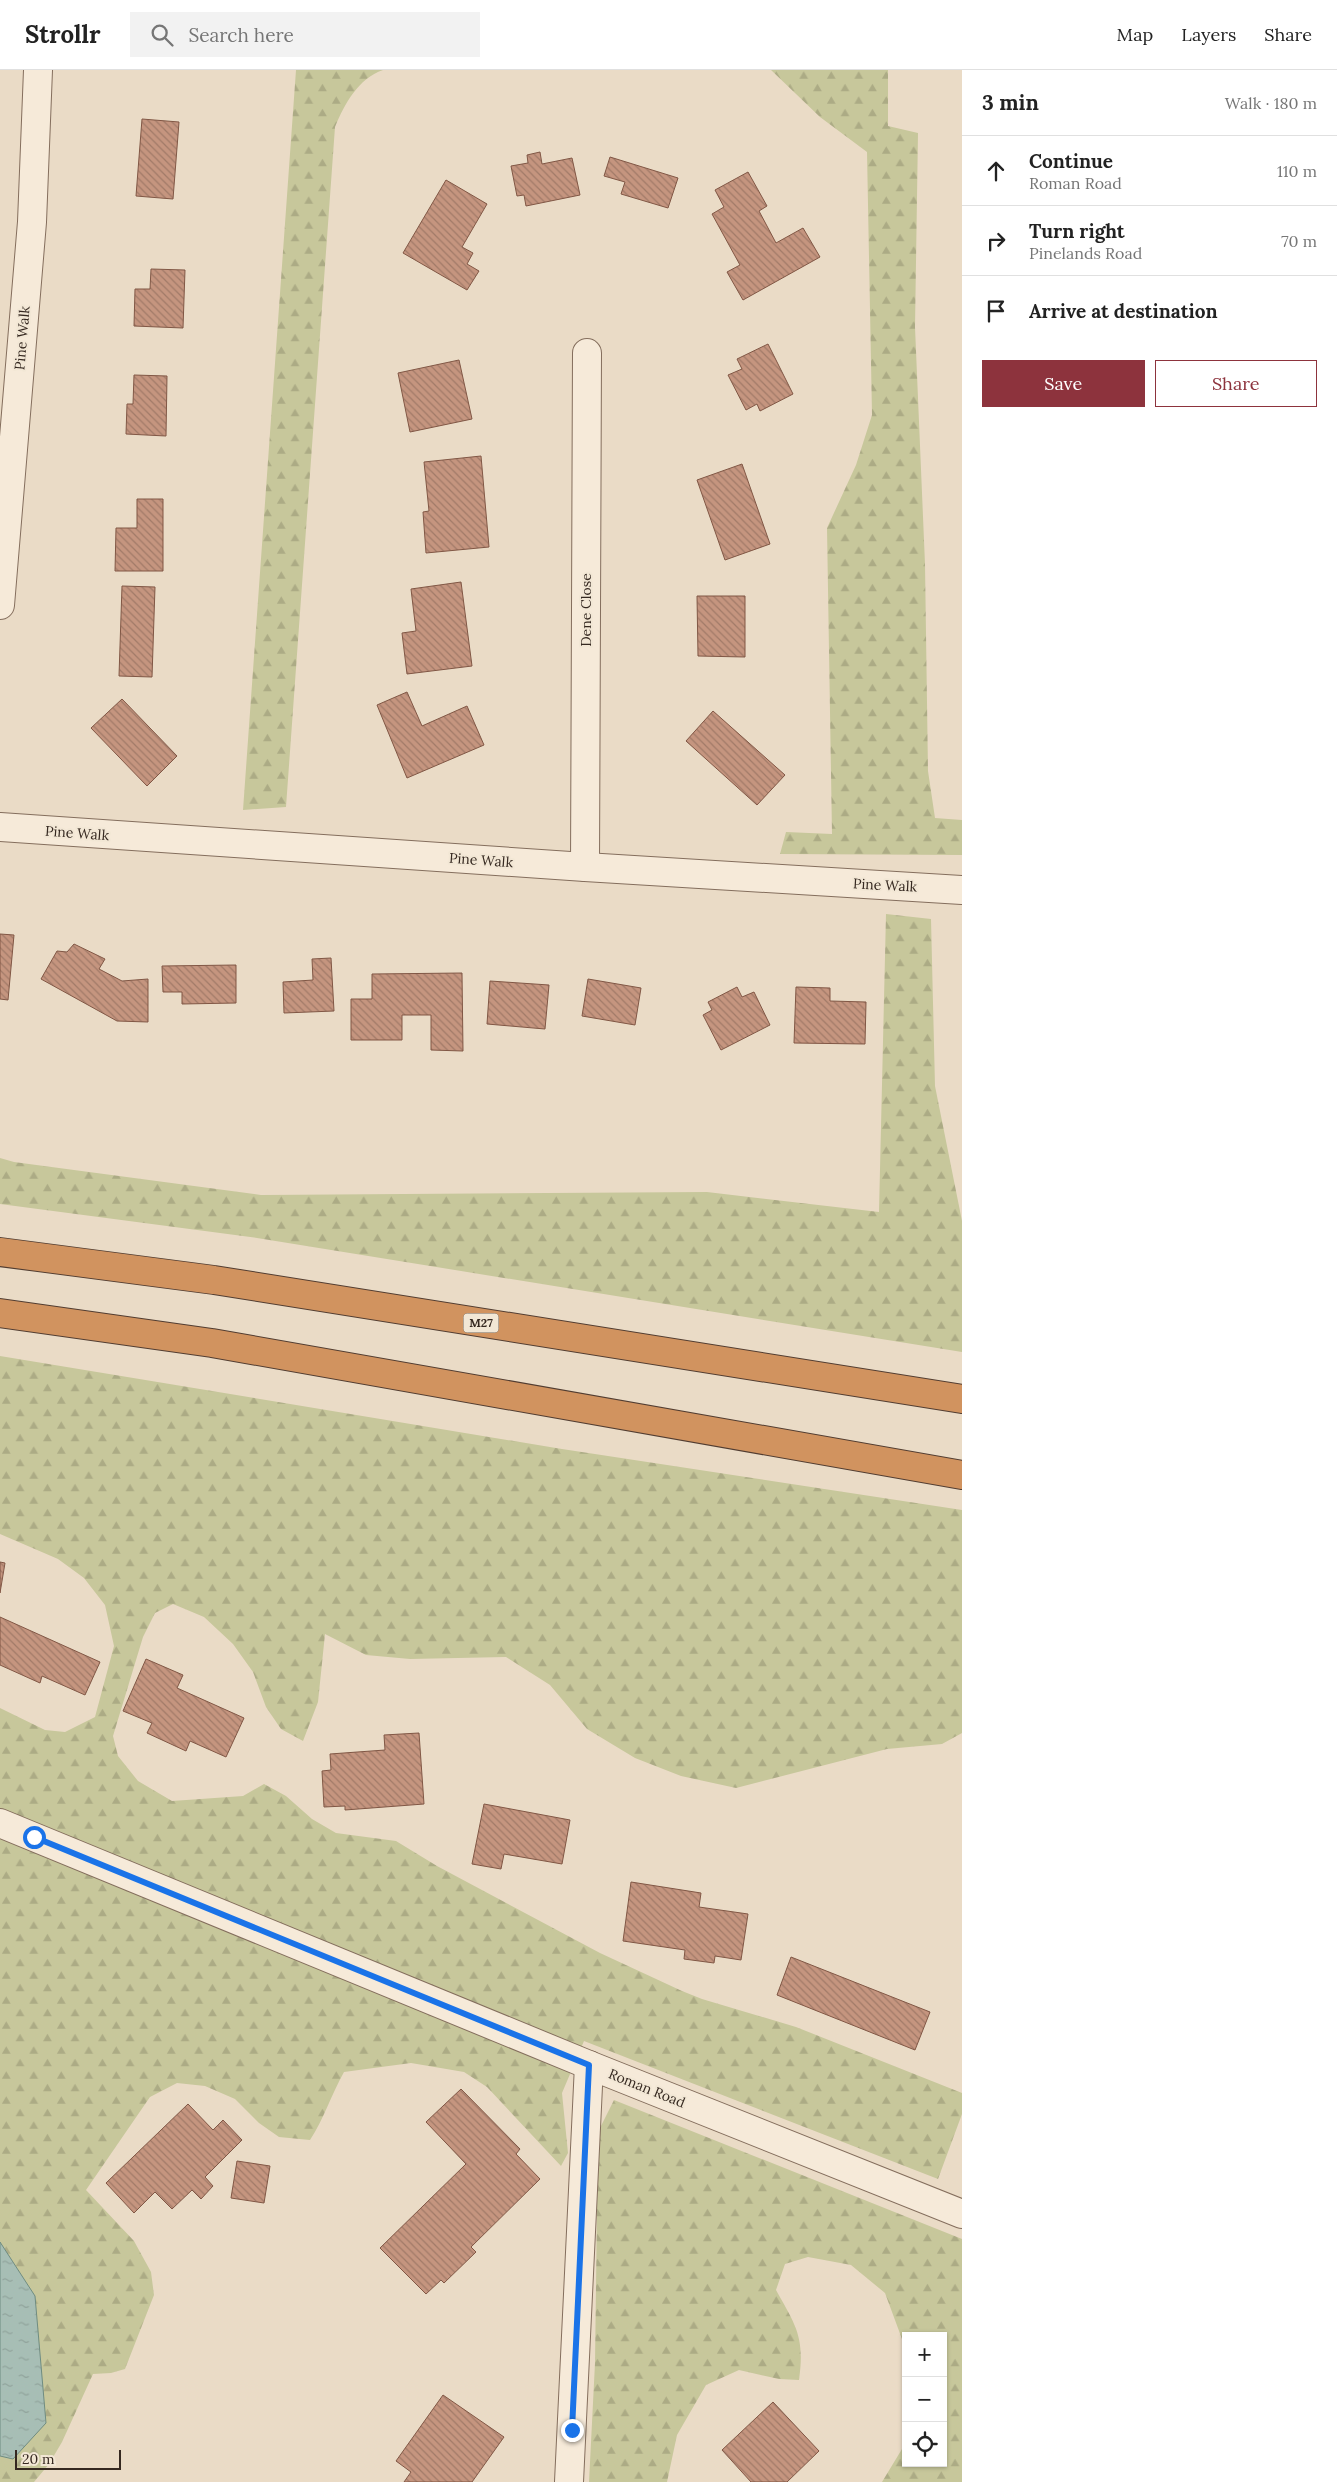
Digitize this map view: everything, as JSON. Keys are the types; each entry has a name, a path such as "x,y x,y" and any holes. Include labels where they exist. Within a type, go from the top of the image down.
{"highway":[{"name":"M27","path":"0,1252 224,1282 962,1399"},
{"path":"0,1313 212,1343 962,1475"}],"street":[{"name":"Pine Walk","path":"0,605 32,222 38,70"},
{"name":"Dene Close","path":"585,867 587,353"},
{"name":"Pine Walk","path":"0,827 585,867 962,890"},
{"name":"Roman Road","path":"0,1823 589,2065 962,2214"},
{"path":"569,2482 589,2065"}],"green space":[{"path":"296,70 383,70 366,79 353,93 335,127 286,807 243,810"},
{"path":"771,70 888,70 888,126 918,133 915,327 925,564 928,771 935,818 962,820 962,855 780,854 786,832 832,834 827,528 856,465 872,415 867,152 820,117"},
{"path":"886,914 931,919 935,1086 962,1221 962,1352 257,1238 0,1204 0,1158 14,1162 261,1195 707,1192 879,1212"},
{"path":"0,1356 562,1449 962,1510 962,1733 942,1744 887,1749 736,1788 681,1776 635,1758 587,1729 550,1685 506,1657 410,1659 366,1655 325,1634 318,1702 303,1741 281,1729 266,1707 253,1672 233,1644 204,1617 173,1604 155,1613 143,1637 113,1736 118,1756 138,1781 172,1801 243,1796 264,1784 286,1796 312,1819 336,1833 396,1841 437,1866 600,1953 682,1991 702,1999 796,2027 962,2093 962,2114 938,2179 584,2041 562,2093 568,2153 561,2166 487,2087 464,2072 411,2063 344,2072 310,2140 279,2137 259,2123 235,2099 205,2086 177,2083 150,2097 86,2190 134,2241 151,2272 154,2295 125,2369 111,2373 93,2374 62,2442 49,2464 34,2482 0,2482 0,1708 45,1730 65,1732 95,1717 114,1646 105,1605 84,1578 58,1559 0,1534"},
{"path":"614,2100 962,2239 962,2482 882,2482 902,2449 902,2467 947,2467 947,2332 902,2332 902,2339 885,2293 851,2265 808,2257 785,2264 776,2290 794,2323 800,2342 801,2365 799,2380 779,2379 739,2370 706,2385 677,2435 667,2482 589,2482 595,2363 598,2132"}],"water":[{"path":"0,2242 35,2296 46,2423 13,2459 0,2456"}],"building":[{"path":"142,119 179,122 173,199 136,196"},
{"path":"540,152 542,164 572,158 580,195 526,206 524,195 517,196 511,166 528,163 527,155"},
{"path":"610,157 678,178 668,208 621,194 625,182 604,176"},
{"path":"748,172 767,206 759,211 776,243 803,228 820,257 743,300 727,272 740,265 712,214 724,207 715,190"},
{"path":"446,180 487,204 462,247 473,253 467,264 479,271 467,290 403,253"},
{"path":"151,269 185,270 183,328 134,326 135,289 150,289"},
{"path":"768,344 793,394 760,411 757,404 746,410 728,375 742,369 737,359"},
{"path":"459,360 472,419 410,432 398,373"},
{"path":"134,375 167,376 166,436 126,434 127,404 133,404"},
{"path":"481,456 489,547 426,553 423,512 429,511 424,462"},
{"path":"742,464 770,544 725,560 697,480"},
{"path":"137,499 163,499 163,571 115,571 116,528 137,528"},
{"path":"461,582 472,666 407,674 402,633 416,631 411,589"},
{"path":"122,586 155,587 152,677 119,676"},
{"path":"697,596 745,596 745,657 698,656"},
{"path":"407,692 422,726 467,706 484,745 407,778 377,705"},
{"path":"122,699 177,756 147,786 91,728"},
{"path":"713,711 785,775 757,805 686,741"},
{"path":"0,934 14,935 8,1000 0,999"},
{"path":"74,944 105,959 99,969 122,981 148,979 148,1022 117,1021 41,979 57,951 67,952"},
{"path":"331,958 334,1011 284,1013 283,982 313,980 312,959"},
{"path":"236,965 236,1003 182,1004 182,992 163,992 162,966"},
{"path":"462,973 463,1051 431,1050 431,1015 402,1015 402,1040 351,1040 351,999 372,999 372,974"},
{"path":"588,979 641,988 635,1025 582,1016"},
{"path":"490,981 549,985 545,1029 487,1024"},
{"path":"737,987 742,997 754,992 770,1025 721,1050 703,1015 712,1010 708,1002"},
{"path":"796,987 830,988 830,1001 866,1002 865,1044 794,1043"},
{"path":"0,1562 5,1563 0,1593"},
{"path":"0,1617 100,1662 85,1695 42,1676 40,1683 0,1665"},
{"path":"146,1659 183,1675 177,1688 244,1718 226,1757 190,1741 186,1751 147,1733 152,1723 123,1711"},
{"path":"419,1733 424,1804 345,1810 345,1806 324,1807 322,1771 331,1770 330,1754 385,1750 384,1735"},
{"path":"484,1804 570,1820 562,1864 504,1854 501,1869 472,1864"},
{"path":"631,1882 701,1893 699,1907 748,1914 741,1960 715,1956 714,1963 684,1959 685,1950 623,1941"},
{"path":"791,1957 930,2012 915,2050 777,1995"},
{"path":"461,2089 520,2149 516,2154 540,2179 471,2247 476,2252 444,2283 441,2280 426,2294 380,2248 466,2164 426,2122"},
{"path":"188,2104 213,2130 223,2120 242,2140 205,2177 213,2186 201,2199 192,2190 172,2209 155,2192 134,2213 106,2183"},
{"path":"237,2161 270,2166 264,2203 231,2198"},
{"path":"443,2395 504,2437 472,2482 404,2482 411,2472 396,2461"},
{"path":"773,2402 819,2451 787,2482 751,2482 722,2450"}],"route":[{"path":"34,1837 589,2065 572,2430"}]}
